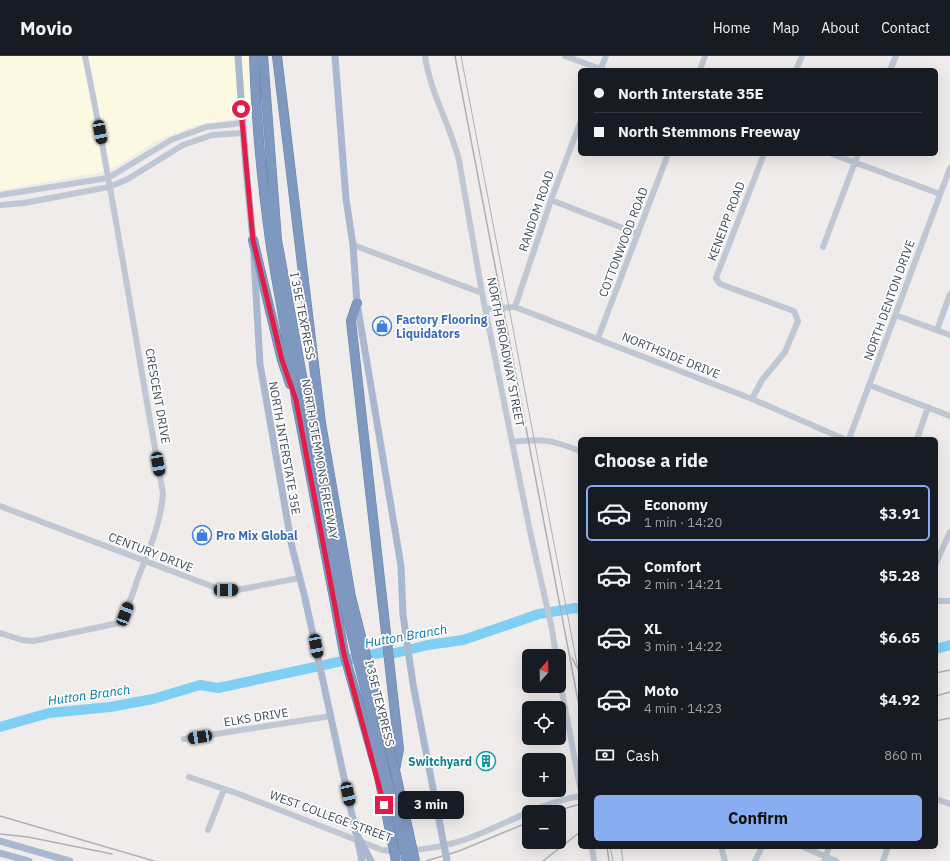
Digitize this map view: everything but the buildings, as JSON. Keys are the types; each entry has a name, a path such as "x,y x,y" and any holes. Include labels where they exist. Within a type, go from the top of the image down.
{"highway":[{"name":"NORTH STEMMONS FREEWAY","path":"254,56 256,101 271,246 293,371 296,400 342,598 395,770 415,861"},
{"name":"I 35E TEXPRESS","path":"262,56 277,240 342,598 407,861"},
{"name":"NORTH STEMMONS FREEWAY","path":"277,56 342,598 344,654 378,778 396,861"},
{"path":"253,240 282,360 296,400"},
{"path":"357,303 351,321 399,749 395,770"}],"main road":[{"name":"NORTH INTERSTATE 35E","path":"238,56 242,123 253,240 260,364 279,478 299,578 316,646 362,861"},
{"path":"335,56 346,199 353,246 357,303 401,566 404,624 410,669 446,860"},
{"path":"356,833 371,861"},
{"path":"0,841 70,861"},
{"path":"0,853 29,861"}],"street":[{"name":"CRESCENT DRIVE","path":"0,633 33,642 119,623 125,614 161,515 163,493 108,178 85,56"},
{"name":"NORTH BROADWAY STREET","path":"425,56 434,89 454,140 459,160 485,309 531,536 545,593 555,649"},
{"path":"565,56 596,68"},
{"path":"602,68 606,56"},
{"path":"701,68 706,56"},
{"path":"797,68 802,56"},
{"path":"891,68 896,56"},
{"path":"0,195 108,178 171,140 206,127 242,123"},
{"name":"RANDOM ROAD","path":"515,307 551,200 578,129"},
{"path":"0,205 24,203 109,187 128,179 184,145 212,135 243,133"},
{"name":"COTTONWOOD ROAD","path":"598,338 667,156"},
{"name":"KENEIPP ROAD","path":"752,399 762,380 785,352 798,321 794,311 720,284 716,278 763,156"},
{"path":"837,156 940,194"},
{"path":"823,248 857,156"},
{"name":"NORTH DENTON DRIVE","path":"850,437 950,168"},
{"path":"551,200 638,234"},
{"path":"353,246 482,293"},
{"path":"937,330 950,294"},
{"name":"NORTHSIDE DRIVE","path":"485,309 515,307 752,399 839,437"},
{"path":"895,315 950,335"},
{"path":"869,385 950,416"},
{"path":"917,437 928,407"},
{"path":"512,442 546,440 578,450"},
{"name":"CENTURY DRIVE","path":"0,506 226,590 237,590 299,578"},
{"path":"938,558 950,532"},
{"path":"938,601 950,602"},
{"path":"562,693 578,776"},
{"name":"ELKS DRIVE","path":"184,739 331,716"},
{"name":"WEST COLLEGE STREET","path":"189,777 382,850 395,851 435,846 471,837 517,816 578,797"},
{"path":"208,830 224,789"},
{"path":"938,800 950,804"},
{"path":"592,849 594,861"},
{"path":"722,849 725,861"},
{"path":"755,861 761,849"},
{"path":"807,849 825,859 836,861"},
{"path":"825,859 828,849"},
{"path":"883,861 887,849"}],"shaded area":[{"path":"0,56 256,56 260,115 196,125 156,141 117,166 98,173 0,190"}],"waterway":[{"name":"Hutton Branch","path":"0,727 49,713 110,707 153,699 200,685 218,688 384,652 391,654 428,645 463,640 539,614 578,609"},
{"name":"Hutton Branch","path":"938,648 950,645"}],"tram line":[{"path":"461,56 578,670"},
{"path":"610,849 613,861"},
{"path":"621,849 623,861"}],"railway":[{"path":"455,56 578,701"},
{"path":"572,658 578,669"},
{"path":"938,673 950,670"},
{"path":"938,695 950,692"},
{"path":"938,721 950,718"},
{"path":"566,808 578,805"},
{"path":"0,816 154,861"},
{"path":"426,861 459,851 522,825"},
{"path":"0,834 28,837 112,854"},
{"path":"543,861 578,834"},
{"path":"607,849 609,861"}],"place":[{"name":"Factory Flooring Liquidators","path":"382,326"},
{"name":"Pro Mix Global","path":"202,535"},
{"name":"Switchyard","path":"486,761"}],"route":[{"path":"241,109 253,240 282,360 296,400 344,654 384,805"}]}
